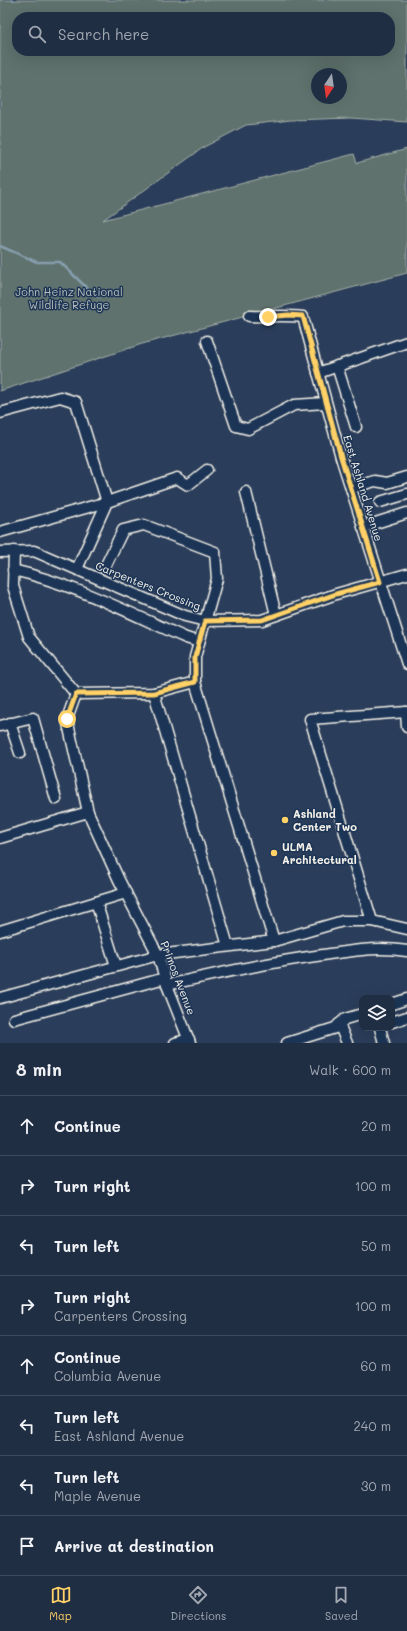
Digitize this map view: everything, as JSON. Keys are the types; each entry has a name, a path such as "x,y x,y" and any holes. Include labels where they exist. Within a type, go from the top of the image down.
{"street":[{"name":"East Ashland Avenue","path":"249,316 303,316 341,457 407,664"},
{"path":"207,342 236,426 248,429 294,405 326,403"},
{"path":"318,373 407,342"},
{"path":"337,366 356,427"},
{"path":"0,413 60,396 76,402 107,502 77,569"},
{"path":"0,532 107,502 177,478 188,485 207,470"},
{"path":"351,488 375,481 387,483 407,477"},
{"path":"246,492 276,615"},
{"path":"380,502 407,494"},
{"path":"363,527 407,513"},
{"path":"105,567 123,530 144,525 215,552 217,579 195,657 195,682 274,941"},
{"path":"14,551 12,586 29,637 76,694 154,693 195,682"},
{"name":"Carpenters Crossing","path":"0,552 34,551 185,616 205,621 262,620 312,602 407,574"},
{"path":"13,570 42,577 66,586 186,638 199,642"},
{"path":"154,693 228,946"},
{"name":"Primos Avenue","path":"76,694 67,719 88,812 119,880 158,954 166,982 190,1041"},
{"path":"372,921 310,719 406,712 407,727"},
{"path":"0,726 33,718 56,799"},
{"path":"10,723 20,753"},
{"path":"0,838 88,812"},
{"path":"0,931 126,893"},
{"path":"96,902 116,966"},
{"path":"0,998 158,954 274,941 343,921 372,921 407,929"},
{"path":"14,1019 166,982 305,957 374,948 407,951"},
{"path":"395,1003 407,1000"},
{"path":"287,1043 335,1028 345,1019 359,1015"},
{"path":"395,1021 407,1017"},
{"path":"339,1024 347,1043"},
{"path":"381,1031 384,1043"},
{"path":"177,1043 190,1041"}],"green space":[{"name":"John Heinz National Wildlife Refuge","path":"0,0 407,0 407,122 351,118 291,120 246,125 204,147 103,220 354,154 357,163 407,149 407,273 142,344 0,391"}],"waterway":[{"path":"0,246 37,262 60,262 89,290 99,297"}],"place":[{"name":"Ashland Center Two","path":"285,820"},
{"name":"ULMA Architectural","path":"274,853"}],"route":[{"path":"67,719 76,694 154,693 195,682 195,657 205,621 262,620 336,594 380,582 341,457 303,316 288,315 268,317"}]}
